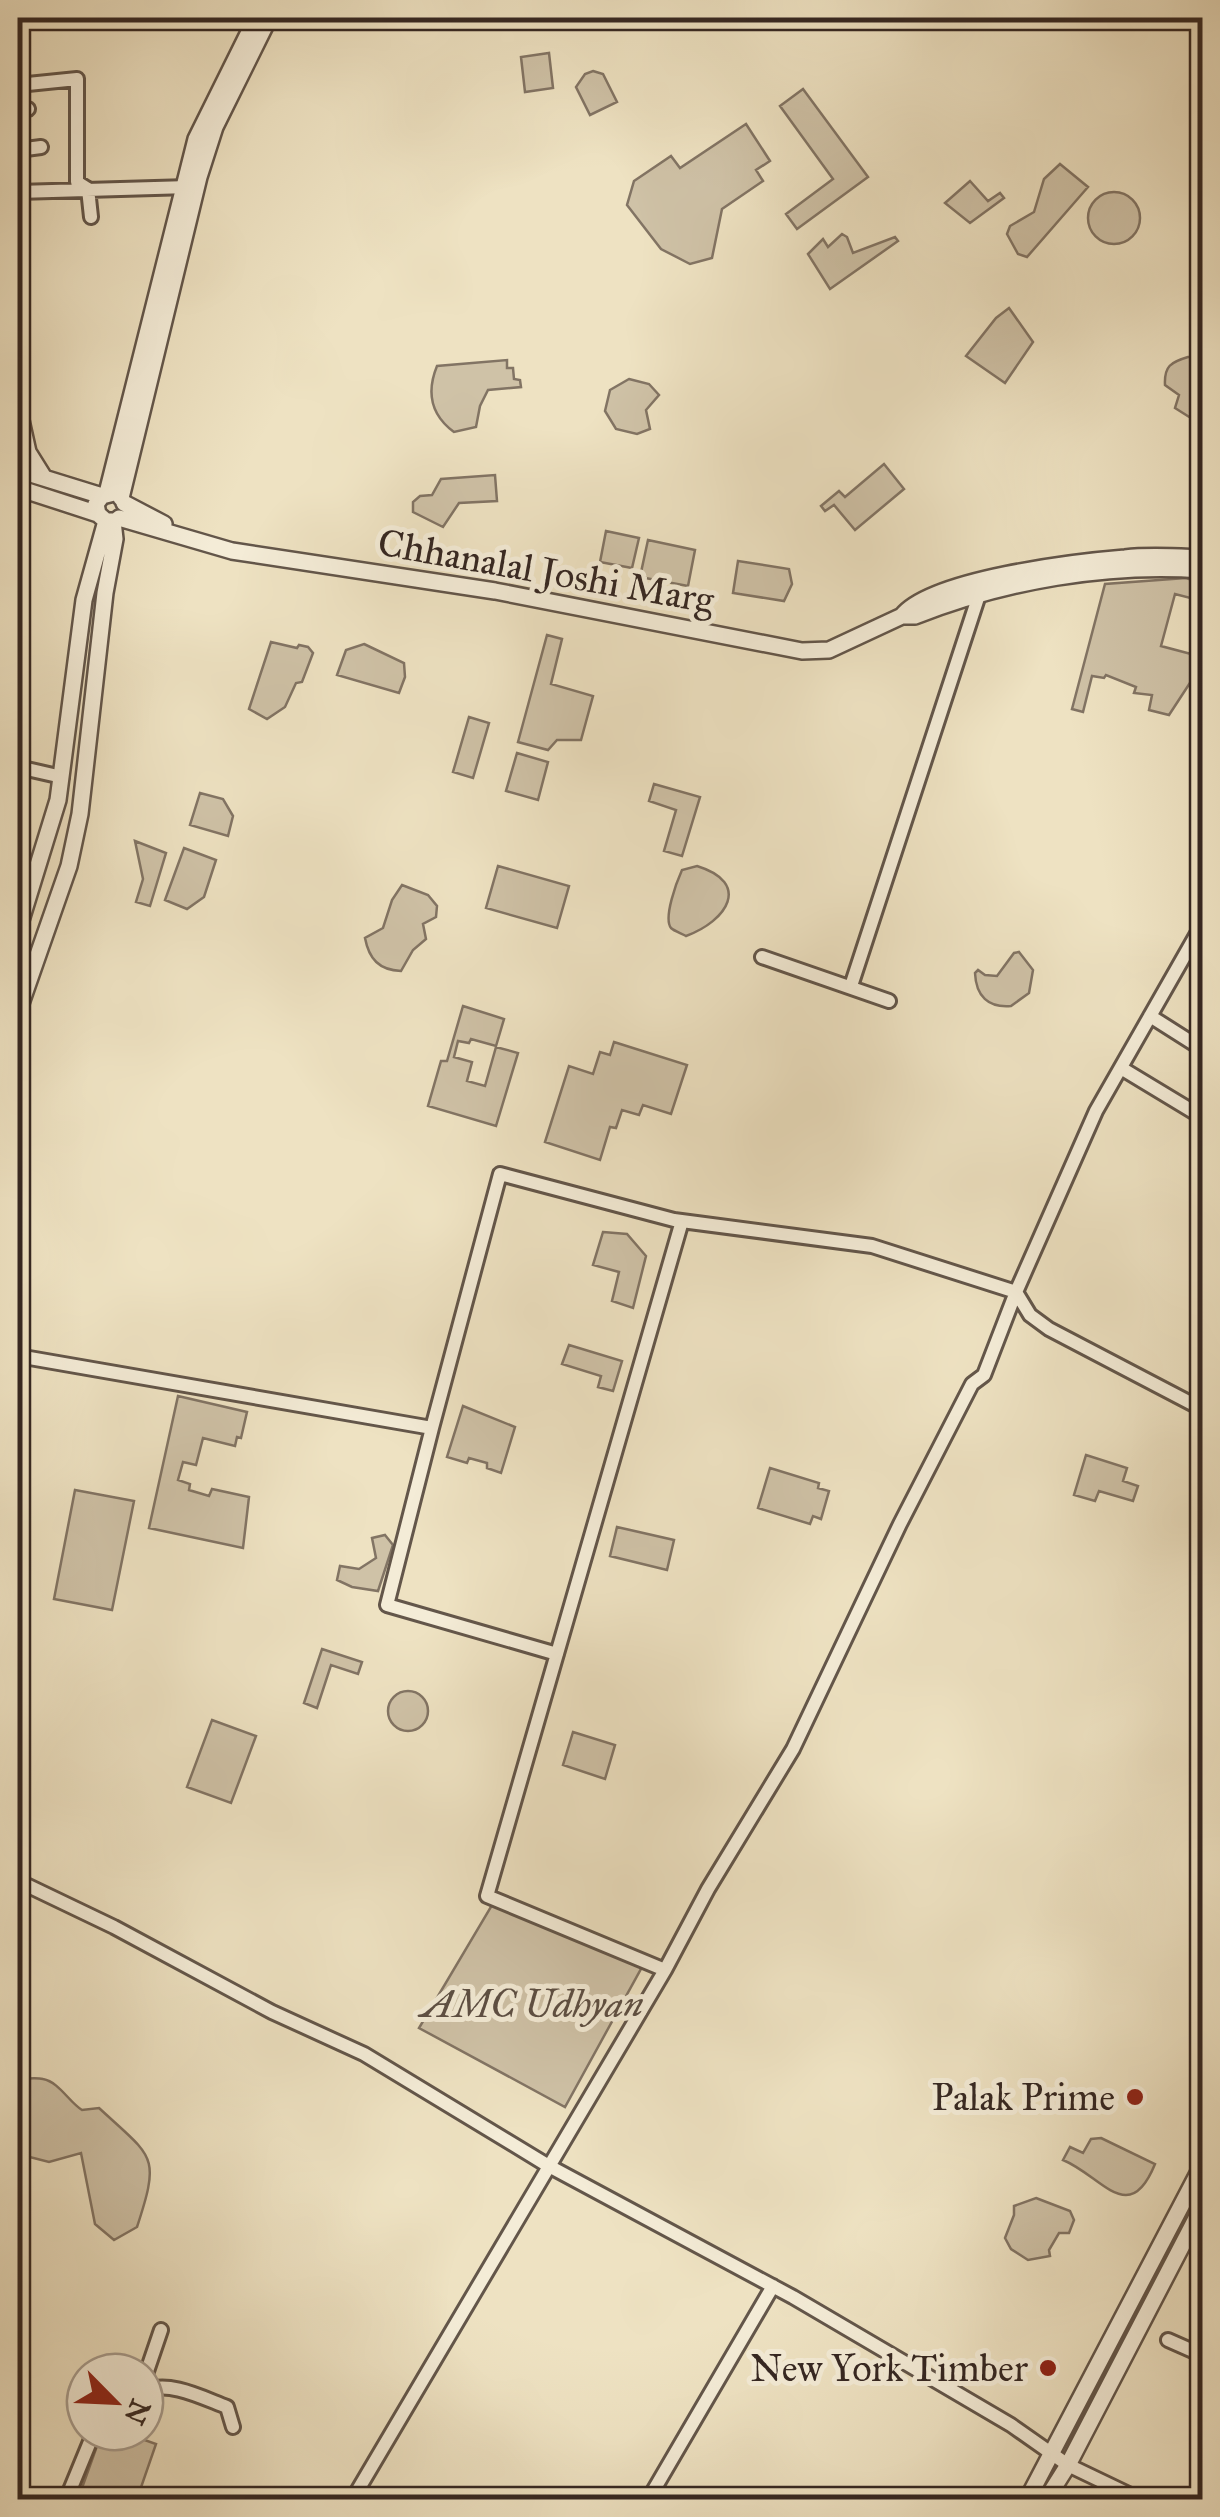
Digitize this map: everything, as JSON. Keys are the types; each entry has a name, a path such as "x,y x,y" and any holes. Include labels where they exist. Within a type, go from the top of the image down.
{"street":[{"path":"18,930 62,777 84,600 111,508 190,187 196,139 256,18"},
{"path":"190,187 215,127 270,18"},
{"path":"18,85 77,79 77,182 88,189"},
{"path":"18,150 42,147"},
{"path":"18,192 190,187"},
{"path":"88,189 91,217"},
{"path":"18,407 28,452 43,476"},
{"path":"18,470 43,476 111,508"},
{"path":"18,488 111,508"},
{"path":"18,1012 70,866 80,814 105,592 115,539 111,508"},
{"name":"Chhanalal Joshi Marg","path":"111,508 232,551 494,591 802,652 830,650 902,616 914,616 1041,580 1110,571 1202,570"},
{"name":"Chhanalal Joshi Marg","path":"902,616 911,604 984,580 1129,557 1202,558"},
{"path":"851,986 979,595"},
{"path":"18,767 62,777"},
{"path":"352,2500 666,1970 708,1889 794,1749 900,1524 972,1384 984,1375 1096,1111 1202,925"},
{"path":"762,957 889,1000"},
{"path":"1150,1016 1202,1049"},
{"path":"1120,1068 1202,1117"},
{"path":"557,1654 387,1605 500,1174 682,1221 872,1246 1016,1292 1030,1315 1049,1329 1202,1409"},
{"path":"666,1970 487,1896 526,1772 682,1221"},
{"path":"18,1356 432,1428"},
{"path":"18,1881 114,1927 272,2012 364,2054 547,2165 773,2286 1053,2451 1068,2464 1125,2496 1141,2500"},
{"path":"1027,2500 1202,2166"},
{"path":"1046,2500 1202,2207"},
{"path":"648,2500 773,2286"},
{"path":"153,2352 161,2330"},
{"path":"1168,2340 1202,2356"},
{"path":"165,2388 226,2407 233,2427"},
{"path":"66,2500 86,2452"},
{"path":"1198,2500 1202,2491"}],"green space":[{"path":"549,53 553,88 525,92 521,57"},
{"path":"585,74 603,74 617,102 590,115 576,87"},
{"path":"803,89 868,177 797,229 786,214 833,179 780,106"},
{"path":"746,124 770,161 756,170 763,181 722,209 712,258 690,264 661,249 627,205 634,181 671,156 680,168"},
{"path":"1060,164 1088,187 1027,257 1018,254 1007,234 1010,226 1034,212 1044,179"},
{"path":"970,181 988,201 1000,193 1004,198 970,223 945,203"},
{"path":"1114,192 1133,199 1140,218 1133,237 1114,244 1095,237 1088,218 1095,199"},
{"path":"842,234 853,253 895,237 898,241 830,289 808,254 823,239 828,247"},
{"path":"1009,308 1033,342 1005,383 966,356 996,318"},
{"path":"1188,357 1202,357 1202,425 1175,408 1179,395 1165,385 1170,366"},
{"path":"507,360 507,368 513,368 514,379 520,380 521,387 488,390 476,427 454,432 440,418 433,403 437,366"},
{"path":"629,379 649,384 659,395 646,410 650,429 637,434 616,429 605,411 610,390"},
{"path":"884,464 904,489 855,530 834,505 825,511 821,506 839,491 845,497"},
{"path":"495,475 497,501 459,503 443,527 413,512 413,502 420,496 432,495 441,479"},
{"path":"606,531 639,538 632,568 600,562"},
{"path":"648,540 695,550 688,586 640,577"},
{"path":"738,561 789,569 792,584 784,601 733,593"},
{"path":"1186,578 1202,583 1202,601 1175,594 1161,646 1191,654 1194,647 1202,649 1201,666 1169,715 1149,710 1152,695 1134,693 1136,687 1106,675 1092,676 1083,712 1072,709 1105,584"},
{"path":"547,635 562,639 551,684 593,696 581,740 557,740 548,750 518,742"},
{"path":"271,642 308,647 313,653 302,682 296,683 285,707 267,719 249,709"},
{"path":"364,644 404,663 405,677 399,693 337,675 346,650"},
{"path":"469,717 489,723 473,778 453,772"},
{"path":"517,753 548,762 538,800 506,791"},
{"path":"654,784 700,797 682,856 664,851 676,810 649,801"},
{"path":"200,793 223,799 233,816 228,836 190,825"},
{"path":"135,841 166,853 150,906 136,902 143,879"},
{"path":"184,848 216,860 204,897 187,909 165,900"},
{"path":"498,866 569,886 557,928 486,908"},
{"path":"697,866 724,882 728,902 713,921 686,936 671,928 670,908 682,870"},
{"path":"402,885 428,895 437,906 436,917 423,924 426,939 413,950 401,971 376,962 365,938 383,928 392,900"},
{"path":"1019,952 1033,970 1029,993 1011,1006 990,1003 978,988 975,973 978,970 997,976 1014,953"},
{"path":"463,1006 504,1019 496,1046 471,1039 469,1043 458,1041 454,1057 472,1062 467,1081 485,1086 496,1047 518,1053 496,1126 428,1106 441,1061 447,1061"},
{"path":"614,1042 687,1065 671,1114 643,1105 639,1115 622,1110 616,1128 610,1127 600,1160 545,1142 569,1066 593,1074 600,1052 610,1055"},
{"path":"603,1232 627,1234 646,1256 633,1308 612,1301 619,1272 593,1265"},
{"path":"569,1345 622,1361 613,1391 598,1387 601,1376 562,1364"},
{"path":"178,1396 247,1412 235,1446 203,1438 196,1465 183,1462 178,1480 190,1484 189,1490 209,1496 212,1489 249,1497 243,1548 149,1528"},
{"path":"463,1406 515,1427 501,1473 487,1468 487,1463 447,1457"},
{"path":"1086,1455 1127,1468 1123,1481 1138,1486 1133,1501 1099,1491 1095,1501 1074,1495"},
{"path":"770,1468 819,1483 818,1488 829,1491 821,1519 813,1516 810,1524 758,1508"},
{"path":"75,1490 134,1501 112,1610 54,1599"},
{"path":"617,1527 674,1540 667,1570 610,1556"},
{"path":"385,1535 393,1545 378,1591 337,1580 340,1566 359,1569 376,1558 372,1538"},
{"path":"322,1649 362,1662 358,1674 331,1665 317,1708 304,1703"},
{"path":"408,1691 422,1697 428,1711 422,1725 408,1731 394,1725 388,1711 394,1697"},
{"path":"212,1720 256,1736 231,1803 187,1787"},
{"path":"573,1732 615,1745 605,1779 563,1765"},
{"name":"AMC Udhyan","path":"492,1905 642,1967 565,2107 419,2028"},
{"path":"18,2079 49,2081 82,2110 99,2108 141,2148 150,2170 137,2227 114,2240 95,2224 81,2153 49,2162 18,2154"},
{"path":"1101,2138 1155,2164 1135,2193 1114,2192 1063,2160 1070,2147 1083,2153 1091,2139"},
{"path":"1036,2198 1070,2211 1074,2220 1069,2233 1059,2233 1049,2250 1050,2256 1028,2260 1011,2249 1005,2238 1014,2206"},
{"path":"95,2452 153,2452 137,2499 78,2499"}],"place":[{"name":"Palak Prime","path":"1135,2097"},
{"name":"New York Timber","path":"1048,2368"}]}
